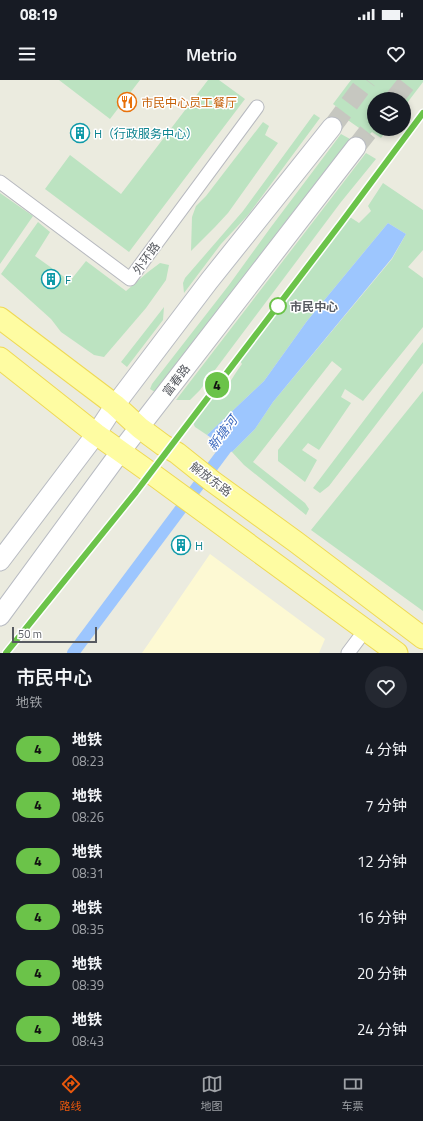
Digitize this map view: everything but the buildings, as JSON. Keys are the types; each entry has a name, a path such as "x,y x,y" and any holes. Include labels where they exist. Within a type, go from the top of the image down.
{"main road":[{"path":"0,561 209,281 332,127"},
{"name":"富春路","path":"0,616 121,451 356,147"},
{"name":"解放东路","path":"0,318 116,405 140,428 163,445 177,453 423,638"},
{"path":"0,358 96,434 397,653"}],"street":[{"name":"外环路","path":"0,182 130,279 257,106"},
{"path":"348,653 366,629"}],"shaded area":[{"path":"210,554 325,639 319,653 142,653"}],"green space":[{"path":"59,80 140,80 110,119"},
{"path":"208,80 219,80 245,99 129,252 45,189 70,155 121,194"},
{"path":"351,80 423,80 411,98 411,92 367,92 367,134 335,111 337,107 333,104"},
{"path":"314,114 320,118 248,215 221,244 184,293 183,283 185,278 243,211"},
{"path":"263,122 269,126 265,135 278,143 228,213 191,251 192,217 196,206 206,196"},
{"path":"341,134 350,139 161,386 155,392 150,389 152,384 229,285"},
{"path":"366,153 376,159 341,202 200,390 190,400 176,400"},
{"path":"383,183 423,210 423,250 408,267 423,278 423,327 363,401 345,389 341,397 351,403 319,450 308,443 302,450 317,460 305,482 278,461 278,450 342,369 332,361 253,462 305,503 309,509 306,515 244,465 232,452 255,429 273,402 392,259 406,234 388,223 307,321 264,381 207,435 195,427 191,419 196,408 217,396 227,386 242,364 236,355 242,346 344,213 359,223 371,211 368,206"},
{"path":"0,193 33,216 0,264"},
{"path":"38,222 50,232 35,256 70,281 86,261 126,291 160,263 169,265 166,280 146,308 104,357 94,355 61,332 51,319 1,274"},
{"path":"164,307 163,320 127,367 121,362"},
{"path":"423,342 423,363 329,486 320,493 313,488"},
{"path":"423,391 423,611 311,530"}],"water":[{"path":"388,223 406,234 392,258 273,402 255,429 232,452 207,435 264,381 307,321"}],"waterway":[{"name":"新塘河","path":"73,653 236,435"}],"tunnel":[{"path":"332,127 367,80"},
{"path":"400,92 409,80"},
{"path":"356,147 367,133"}],"metro line":[{"name":"4","path":"6,653 136,492 423,113"}],"place":[{"name":"市民中心员工餐厅","path":"127,102"},
{"name":"H（行政服务中心）","path":"80,133"},
{"name":"F","path":"51,279"},
{"name":"市民中心","path":"278,306"},
{"name":"H","path":"181,545"}]}
